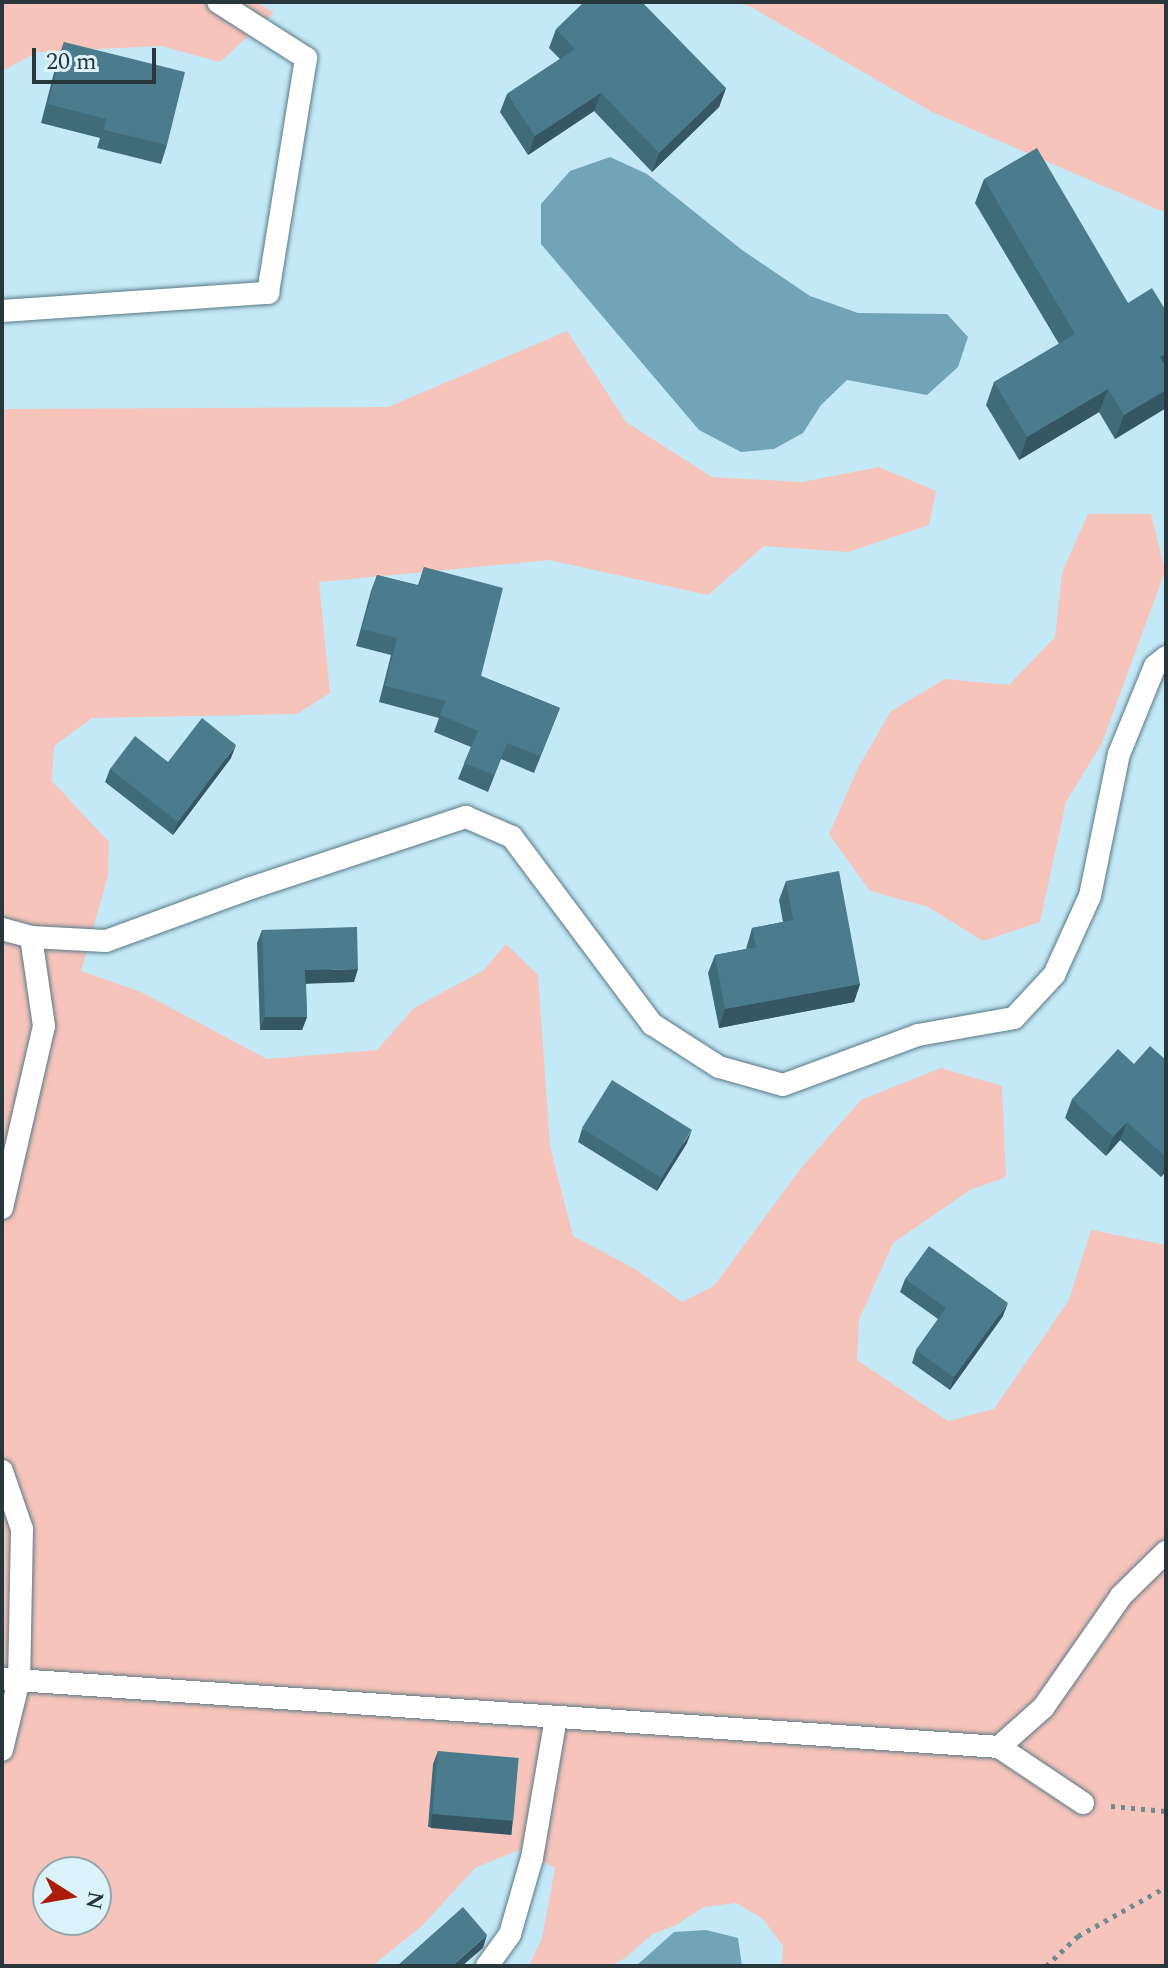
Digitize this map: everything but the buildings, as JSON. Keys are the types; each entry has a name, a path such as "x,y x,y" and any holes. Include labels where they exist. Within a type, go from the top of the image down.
{"lane":[{"path":"2,311 268,293 306,58 218,2"},
{"path":"2,929 31,937 106,941 466,817 512,837 652,1024 719,1067 783,1085 918,1035 1014,1018 1054,975 1090,896 1119,754 1155,666 1166,657"},
{"path":"2,1208 44,1026 31,937"},
{"path":"2,1471 22,1529 2,1750"},
{"path":"999,1747 1043,1708 1121,1596 1166,1552"},
{"path":"10,1680 999,1747 1083,1803"},
{"path":"487,1966 510,1934 528,1874 556,1717"}],"path":[{"path":"1083,1803 1166,1811"},
{"path":"1046,1966 1078,1936 1166,1887"}],"shaded area":[{"path":"2,2 257,2 274,13 220,62 161,46 38,52 2,71"},
{"path":"736,2 1166,2 1166,213 932,112 751,7"},
{"path":"567,331 626,422 712,477 802,482 879,467 936,491 929,525 848,552 764,546 708,595 549,560 319,582 330,693 297,714 92,718 54,746 52,781 109,842 108,876 81,971 141,992 267,1059 377,1050 414,1008 484,970 506,944 538,975 550,1146 573,1236 635,1269 682,1302 714,1286 802,1167 861,1100 941,1068 1002,1086 1006,1177 970,1190 893,1243 859,1320 857,1360 948,1421 994,1409 1069,1300 1091,1230 1166,1245 1166,1966 782,1966 783,1946 763,1919 736,1903 704,1907 676,1925 653,1934 625,1958 610,1966 529,1966 542,1938 555,1868 521,1849 475,1868 422,1926 372,1966 2,1966 2,409 388,407"},
{"path":"1088,514 1151,514 1165,571 1102,743 1066,802 1040,922 983,941 928,907 870,891 829,834 859,766 891,711 945,679 1009,685 1055,637 1062,572"}],"water":[{"path":"610,157 647,174 742,250 810,296 858,313 947,314 968,337 958,367 927,395 847,380 821,405 803,433 774,449 741,452 699,430 541,244 541,204 570,171"},
{"path":"706,1930 738,1938 742,1966 636,1966 674,1932"}]}
